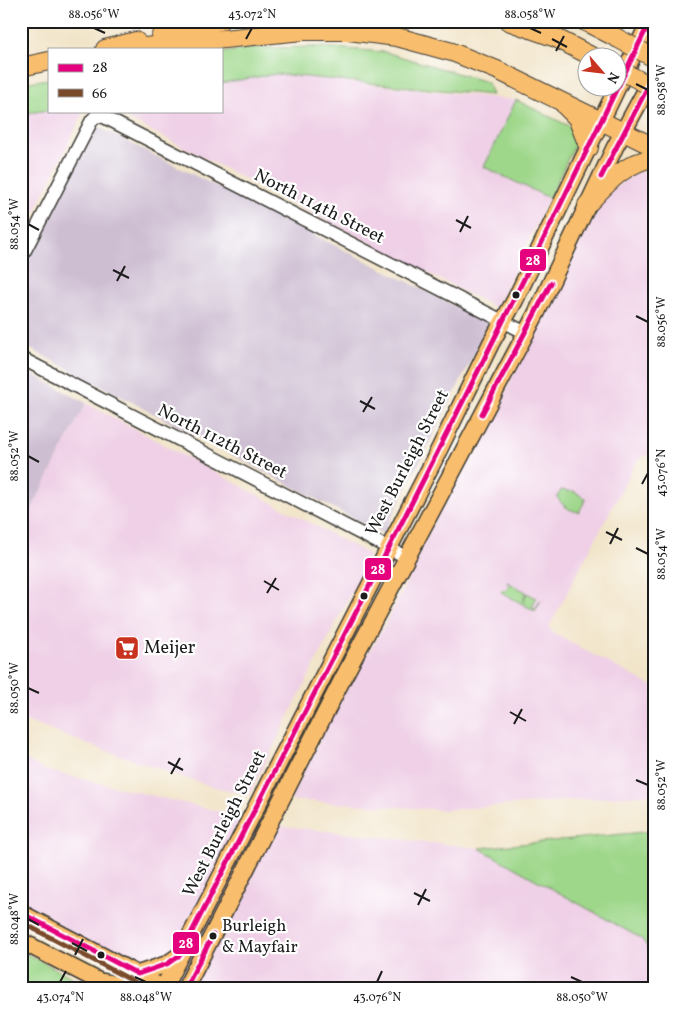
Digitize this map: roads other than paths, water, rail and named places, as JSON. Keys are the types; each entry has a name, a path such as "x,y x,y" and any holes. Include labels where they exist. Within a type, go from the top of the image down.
{"highway":[{"path":"109,48 220,21"},
{"path":"508,21 556,38 578,49"},
{"path":"584,21 654,58"},
{"path":"134,48 286,32 358,32 407,39 462,56 496,70 654,147"},
{"path":"21,67 48,61"},
{"path":"628,74 654,88"},
{"path":"563,104 577,118 589,148"},
{"path":"587,205 616,175 641,160 654,158"}],"main road":[{"name":"West Burleigh Street","path":"628,65 650,21"},
{"path":"186,989 406,557 526,333 623,132 654,75"},
{"name":"West Burleigh Street","path":"164,989 504,321 612,98"},
{"path":"21,913 138,982"},
{"path":"21,941 114,989"},
{"path":"138,982 180,955"},
{"path":"194,971 201,989"},
{"path":"97,980 138,982 164,989"}],"street":[{"name":"North 114th Street","path":"21,258 92,120 96,116 112,120 526,333"},
{"name":"North 112th Street","path":"21,358 406,557"}],"place":[{"name":"Meijer","path":"127,648"},
{"name":"Burleigh & Mayfair","path":"213,936"}]}
